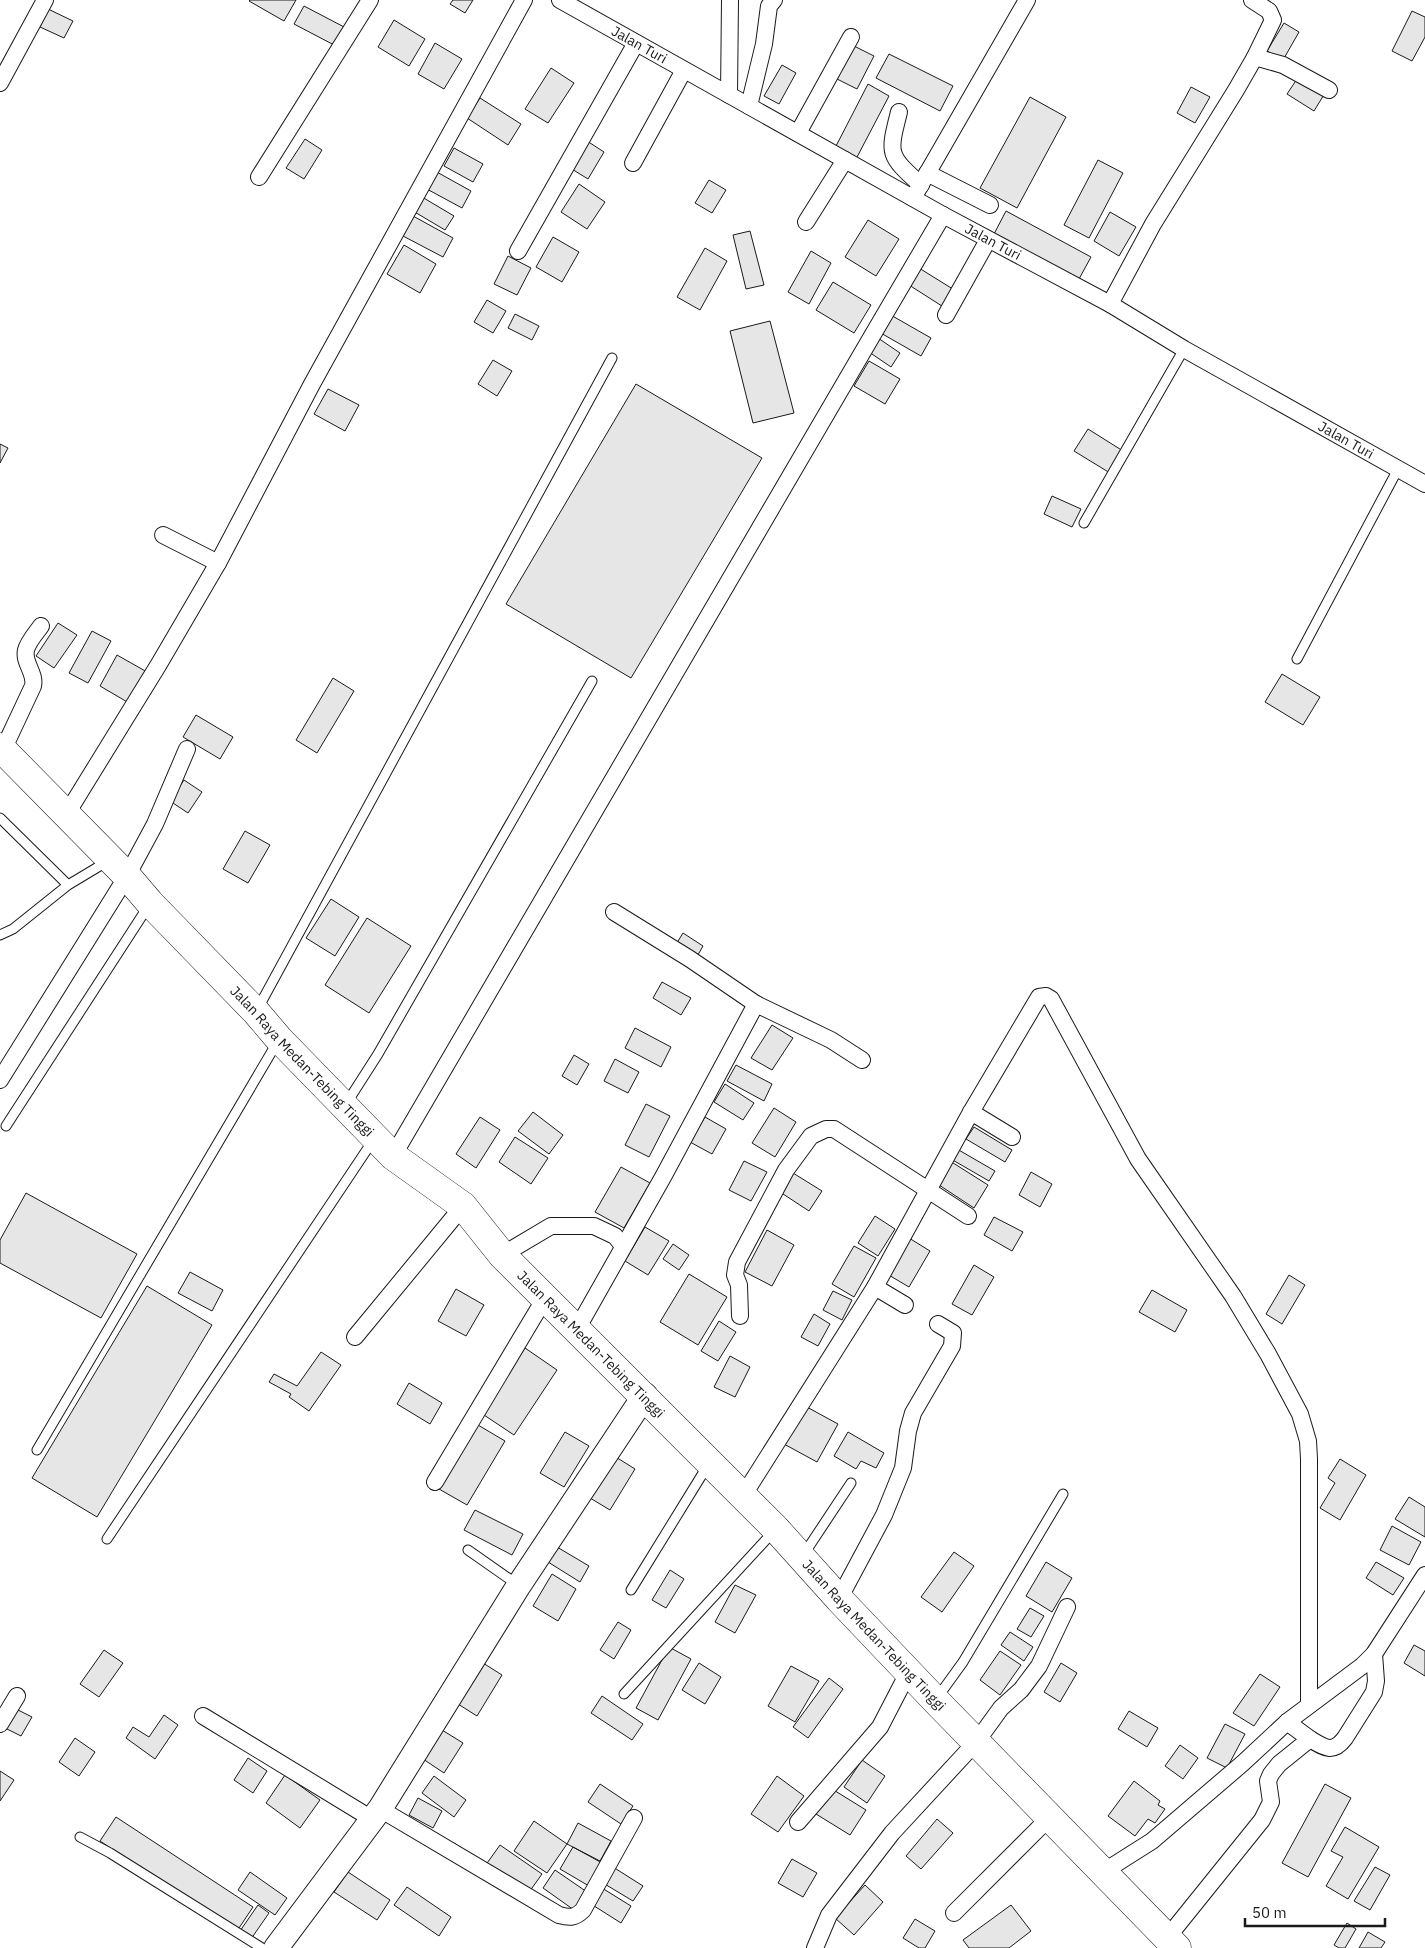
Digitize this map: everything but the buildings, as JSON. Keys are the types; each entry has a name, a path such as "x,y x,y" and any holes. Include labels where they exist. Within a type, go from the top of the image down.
{"highway":[{"name":"Jalan Raya Medan-Tebing Tinggi","path":"1,748 384,1146 462,1206 502,1255 776,1529 839,1599 1172,1943"}],"street":[{"path":"0,82 45,0"},
{"path":"259,177 370,0"},
{"path":"66,815 159,664 218,563 317,376 524,0"},
{"name":"Jalan Turi","path":"560,0 845,160 921,185 943,215 1110,304 1184,349 1425,484"},
{"path":"729,95 730,0"},
{"path":"749,106 764,44 770,6 774,0"},
{"path":"921,185 1027,0"},
{"path":"1110,304 1153,224 1255,57 1273,20 1269,11 1252,0"},
{"path":"798,133 851,37"},
{"path":"518,252 636,43"},
{"path":"1255,57 1283,65 1329,90"},
{"path":"633,163 684,70"},
{"path":"899,112 892,139 892,152 901,166 921,185 990,205"},
{"path":"806,222 845,160"},
{"path":"384,1146 729,583 812,437 943,215"},
{"path":"946,315 988,240"},
{"path":"163,535 218,563"},
{"path":"1,748 33,686 33,675 25,656 26,650 41,626"},
{"path":"0,1080 118,868 155,824 187,750"},
{"path":"614,912 690,958 756,1004 831,1040 862,1060"},
{"path":"743,1496 875,1286 929,1192 971,1112 1039,997 1046,996 1051,999 1138,1159 1233,1296 1268,1354 1300,1414 1308,1441 1309,1459 1309,1705"},
{"path":"576,1329 756,1004"},
{"path":"971,1112 1012,1136"},
{"path":"740,1316 739,1285 735,1275 737,1262 786,1170 812,1136 826,1129 834,1129 968,1216"},
{"path":"355,1337 462,1206"},
{"path":"502,1255 551,1226 594,1226 614,1236 623,1246"},
{"path":"875,1286 905,1305"},
{"path":"435,1482 545,1298"},
{"path":"839,1599 884,1515 903,1468 908,1431 913,1414 952,1346 953,1334 938,1324"},
{"path":"276,1948 376,1814 519,1585 645,1396"},
{"path":"1103,1872 1170,1826 1309,1705 1362,1666 1374,1654 1425,1575"},
{"path":"815,1948 829,1915 886,1840 977,1741 1001,1708 1021,1690 1039,1666 1067,1607"},
{"path":"1288,1723 1322,1746 1333,1748 1340,1744 1374,1692 1376,1681 1374,1654"},
{"path":"798,1822 880,1727 909,1671"},
{"path":"0,1724 17,1696"},
{"path":"204,1716 559,1916 570,1918 577,1916 583,1910 634,1818"},
{"path":"1172,1943 1262,1820 1271,1802 1268,1781 1271,1774 1307,1737"},
{"path":"954,1913 1050,1818"}],"lane":[{"path":"1084,522 1184,349"},
{"path":"256,1012 612,358"},
{"path":"1297,659 1398,469"},
{"path":"345,1107 592,681"},
{"path":"0,818 68,885"},
{"path":"0,935 12,929 68,885 118,868"},
{"path":"6,1126 150,903"},
{"path":"37,1450 279,1039"},
{"path":"107,1539 384,1146"},
{"path":"631,1590 710,1463"},
{"path":"802,1556 851,1483"},
{"path":"936,1700 963,1662 1063,1494"},
{"path":"624,1694 776,1529"},
{"path":"468,1550 519,1585"},
{"path":"80,1837 110,1853 262,1948"}]}
